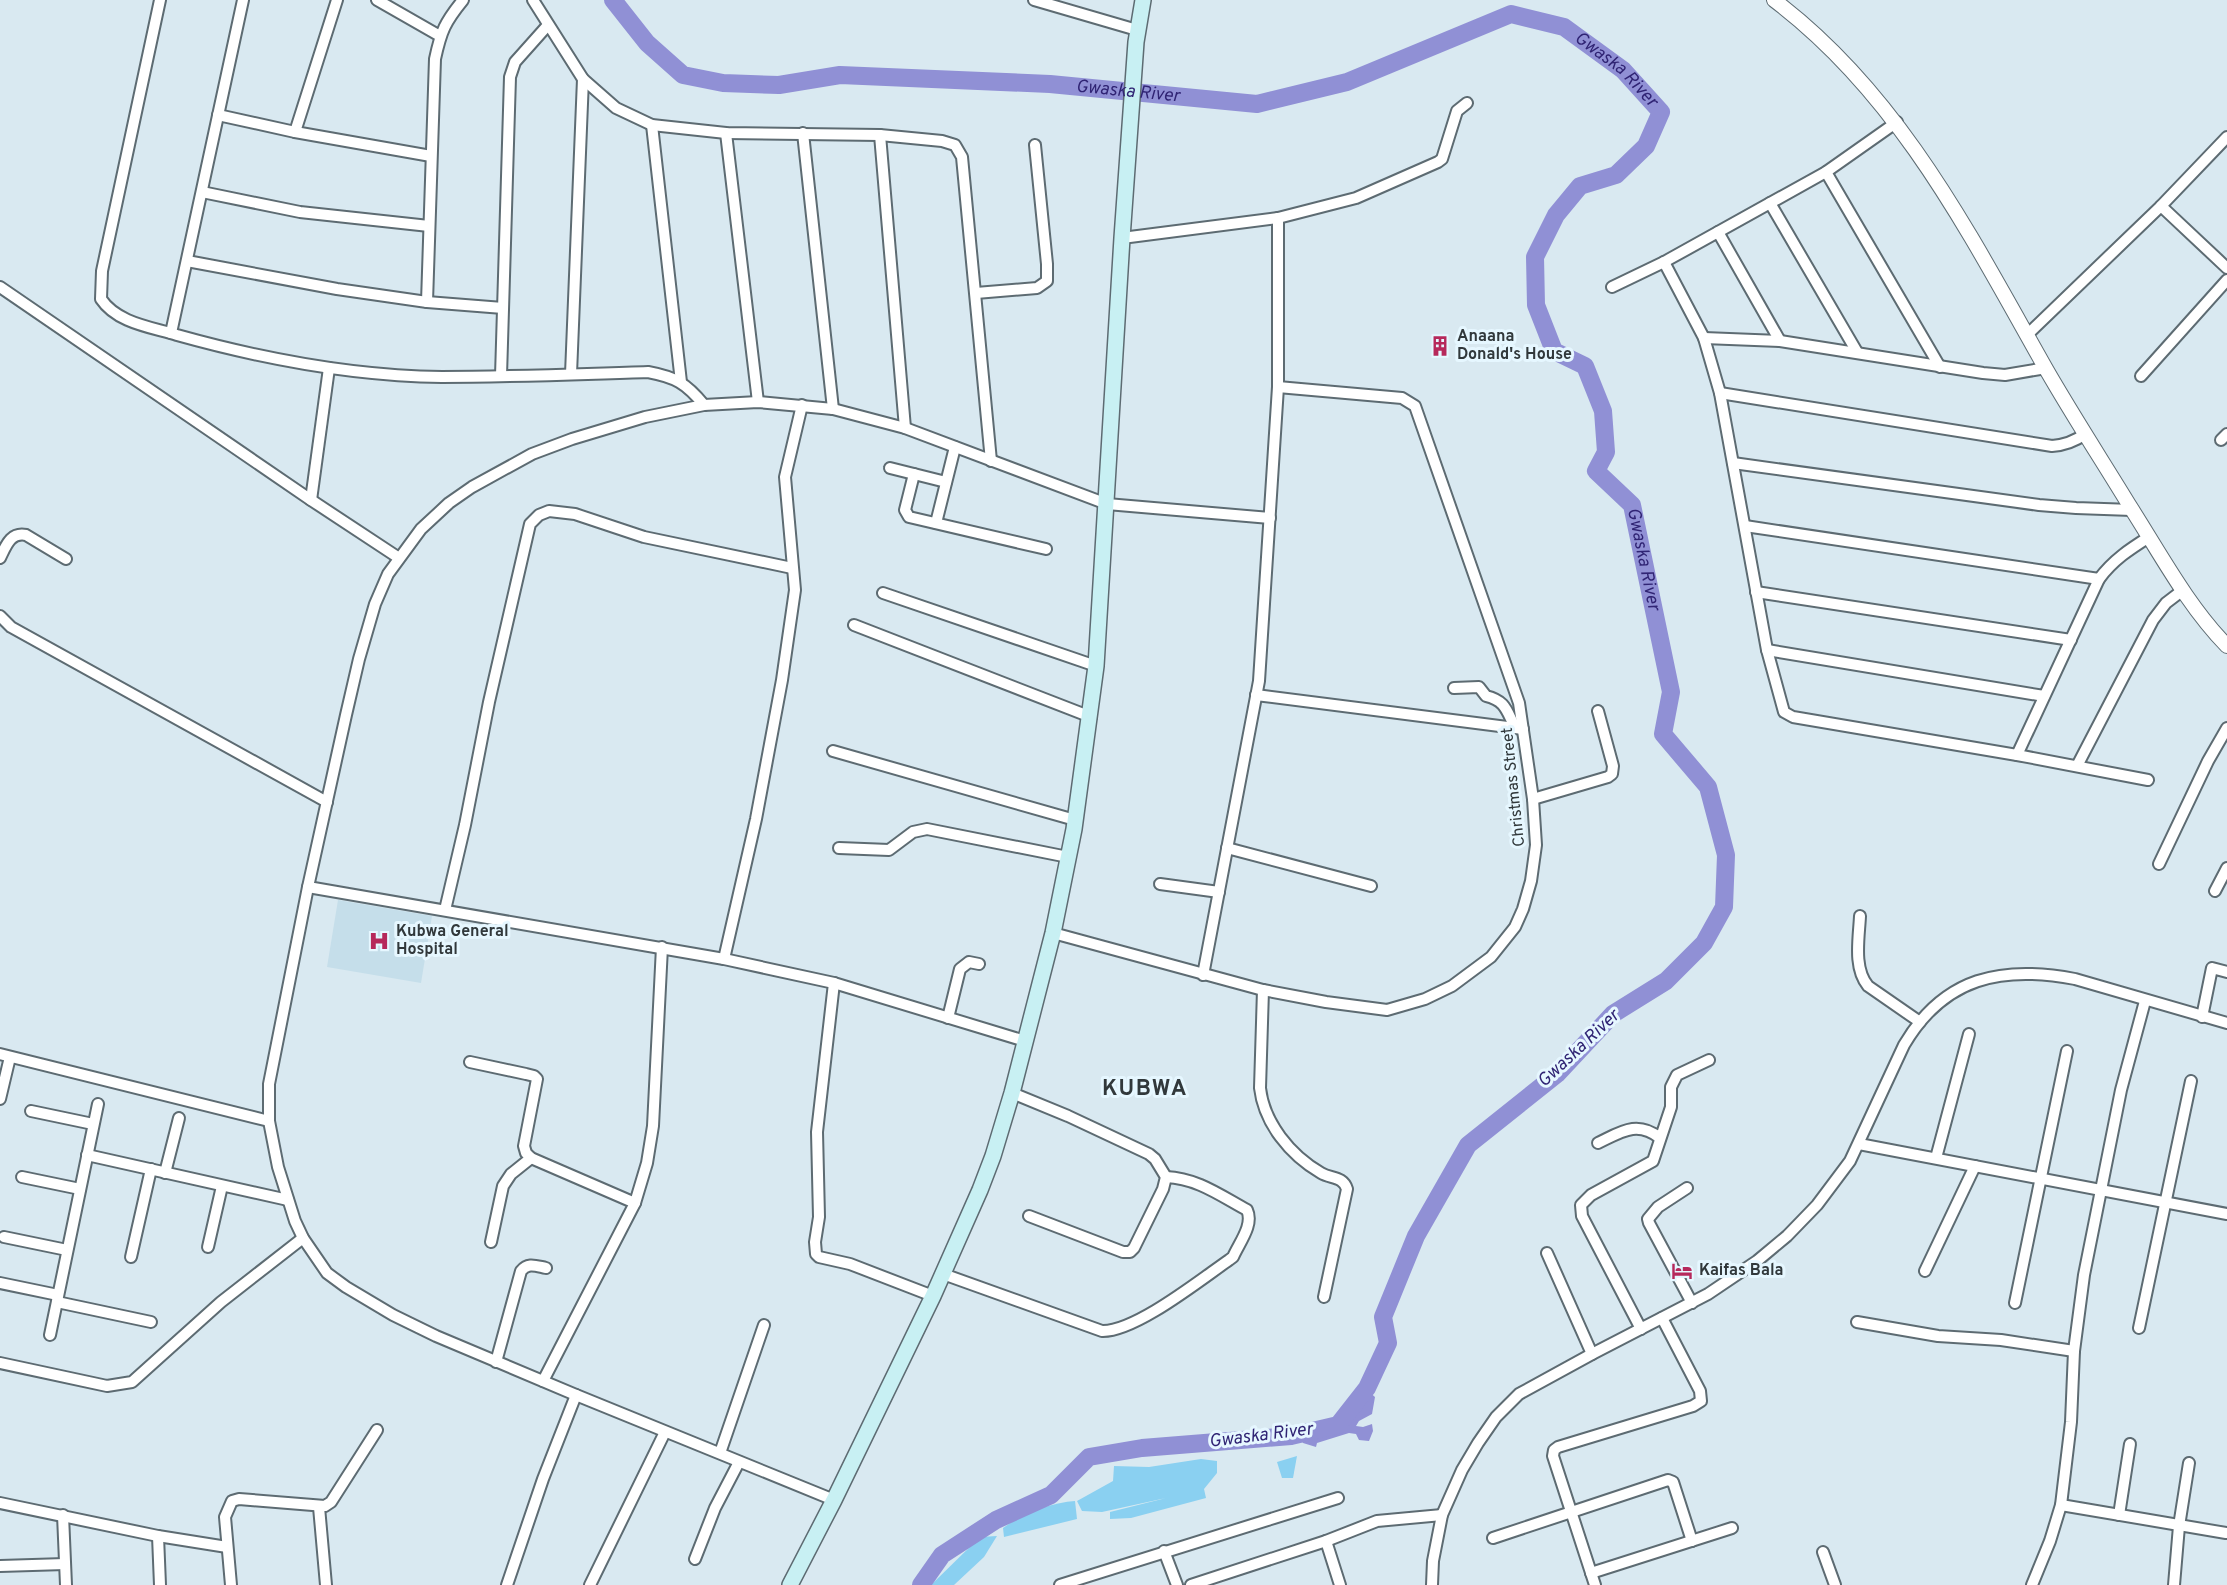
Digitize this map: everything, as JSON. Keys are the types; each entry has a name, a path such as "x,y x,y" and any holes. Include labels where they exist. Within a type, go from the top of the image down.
{"main road":[{"path":"790,1585 834,1500 962,1234 993,1156 1012,1093 1053,933 1075,820 1091,717 1096,666 1129,138 1137,30 1143,0"}],"street":[{"path":"160,0 102,271 101,299 115,314 171,333 289,362 329,368 431,376 648,372 681,382 704,405"},
{"path":"171,333 243,0"},
{"path":"294,132 337,0"},
{"path":"377,0 440,36"},
{"path":"427,302 435,59 440,36 447,20 463,0"},
{"path":"533,0 584,79 616,108 652,125 726,134 880,135 942,141 955,145 962,157 991,461"},
{"path":"1034,0 1137,30"},
{"path":"1774,0 1849,67 1897,122 1945,193 2085,434 2149,537 2183,590 2227,646"},
{"path":"501,376 510,77 515,62 548,25"},
{"path":"572,374 584,79"},
{"path":"1122,238 1278,218 1356,198 1442,159 1457,111 1467,103"},
{"path":"218,115 294,132 431,156"},
{"path":"1612,287 1664,262 1826,172 1897,122"},
{"path":"652,125 681,382"},
{"path":"803,133 833,409"},
{"path":"726,134 758,402"},
{"path":"880,135 905,428"},
{"path":"2028,334 2161,206 2227,137"},
{"path":"976,293 1037,288 1047,281 1035,145"},
{"path":"1826,172 1940,366"},
{"path":"202,192 300,212 429,226"},
{"path":"1770,203 1857,352"},
{"path":"2161,206 2227,268"},
{"path":"1203,975 1259,681 1278,387 1278,218"},
{"path":"1718,232 1780,340"},
{"path":"187,261 337,290 427,302 503,308"},
{"path":"1664,262 1704,338 1720,393 1767,650 1780,705 1788,716 2148,780"},
{"path":"2141,376 2227,280"},
{"path":"0,287 399,558"},
{"path":"1704,338 1780,340 2005,375 2046,368"},
{"path":"311,500 329,368"},
{"name":"Christmas Street","path":"1053,933 1263,990 1387,1011 1438,993 1475,970 1503,943 1515,927 1523,909 1535,862 1536,830 1533,799 1511,677 1415,406 1402,398 1278,387"},
{"path":"1720,393 2052,446 2069,443 2085,434"},
{"path":"834,1500 496,1362 393,1315 346,1287 321,1266 303,1238 278,1167 269,1121 270,1070 308,887 362,648 375,604 388,574 421,529 449,503 472,487 532,454 619,424 704,405 758,402 833,409 905,428 1107,504 1270,518"},
{"path":"724,959 756,819 782,680 795,590 785,477 802,405"},
{"path":"936,523 955,447"},
{"path":"1733,463 2039,505 2132,510"},
{"path":"890,468 946,482"},
{"path":"914,474 904,510 909,517 1046,549"},
{"path":"445,910 530,524 538,515 549,511 575,514 644,537 792,568"},
{"path":"1745,526 2099,579"},
{"path":"0,558 12,537 20,534 26,535 66,559"},
{"path":"2017,755 2099,579 2117,558 2149,537"},
{"path":"2078,766 2153,620 2166,603 2183,590"},
{"path":"883,592 1096,666"},
{"path":"1756,592 2071,640"},
{"path":"0,616 11,627 327,802"},
{"path":"854,625 1091,717"},
{"path":"1767,650 2044,696"},
{"path":"1454,688 1479,687 1486,696 1503,704 1519,728"},
{"path":"1256,695 1519,728"},
{"path":"1533,799 1612,774 1598,711"},
{"path":"2159,864 2208,761 2227,728"},
{"path":"833,751 1075,820"},
{"path":"839,848 889,850 913,832 927,829 1068,857"},
{"path":"1227,848 1371,886"},
{"path":"2215,891 2227,867"},
{"path":"1160,884 1219,892"},
{"path":"308,887 724,959 834,983 1025,1041"},
{"path":"1860,916 1859,968 1862,979 1868,986 1920,1022"},
{"path":"543,1381 635,1203 647,1163 653,1126 662,947"},
{"path":"948,1018 960,969 969,962 980,964"},
{"path":"2202,1017 2212,968 2227,972"},
{"path":"1432,1585 1433,1561 1442,1515 1462,1470 1496,1417 1519,1394 1692,1303 1733,1278 1787,1236 1838,1179 1859,1143 1904,1045 1920,1022 1939,1003 1963,987 1981,979 2016,973 2051,974 2227,1023"},
{"path":"834,983 817,1132 819,1217 815,1242 816,1254 819,1257 850,1264 933,1296"},
{"path":"1263,990 1261,1100 1276,1131 1293,1151 1323,1175 1341,1180 1347,1189 1324,1297"},
{"path":"2032,1585 2050,1541 2061,1505 2071,1422 2074,1350 2084,1275 2121,1090 2145,1001"},
{"path":"1936,1158 1970,1034"},
{"path":"2015,1303 2067,1051"},
{"path":"0,1099 5,1055 269,1121"},
{"path":"1641,1329 1582,1216 1581,1205 1591,1195 1653,1161 1671,1107 1671,1087 1677,1075 1709,1060"},
{"path":"470,1062 534,1076 537,1079 524,1146 531,1158 635,1203"},
{"path":"2139,1328 2191,1081"},
{"path":"1012,1093 1149,1154 1155,1159 1166,1178 1149,1219 1130,1252 1124,1252 1029,1216"},
{"path":"50,1335 98,1104"},
{"path":"31,1111 93,1124"},
{"path":"165,1173 179,1118"},
{"path":"1598,1143 1624,1130 1638,1128 1649,1130 1660,1138"},
{"path":"1859,1143 2227,1214"},
{"path":"87,1155 288,1200"},
{"path":"491,1242 503,1186 512,1174 531,1158"},
{"path":"1925,1271 1975,1166"},
{"path":"131,1257 151,1169"},
{"path":"22,1177 80,1189"},
{"path":"943,1274 1102,1331 1110,1331 1141,1319 1233,1257 1250,1223 1247,1210 1198,1183 1187,1179 1166,1178"},
{"path":"208,1247 222,1186"},
{"path":"1687,1188 1658,1207 1648,1219 1648,1223 1692,1303"},
{"path":"4,1237 67,1250"},
{"path":"0,1363 106,1386 132,1382 221,1302 303,1238"},
{"path":"1547,1253 1592,1354"},
{"path":"496,1362 524,1266 530,1264 546,1268"},
{"path":"0,1283 151,1323"},
{"path":"1594,1585 1553,1456 1558,1447 1693,1406 1701,1401 1700,1391 1662,1318"},
{"path":"1857,1322 1938,1336 2001,1340 2074,1350"},
{"path":"720,1453 764,1324"},
{"path":"507,1585 543,1479 576,1395"},
{"path":"231,1585 225,1517 232,1501 239,1499 325,1506 331,1502 377,1430"},
{"path":"591,1585 665,1432"},
{"path":"2119,1515 2130,1444"},
{"path":"695,1559 715,1508 740,1462"},
{"path":"2174,1585 2179,1526 2189,1463"},
{"path":"1494,1538 1671,1480 1692,1541"},
{"path":"1060,1585 1338,1498"},
{"path":"0,1503 158,1536 227,1547"},
{"path":"2061,1505 2226,1533"},
{"path":"319,1507 326,1585"},
{"path":"63,1515 66,1585"},
{"path":"1191,1585 1386,1519 1442,1515"},
{"path":"1591,1573 1732,1528"},
{"path":"158,1536 160,1585"},
{"path":"1326,1541 1340,1585"},
{"path":"1164,1551 1177,1585"},
{"path":"1823,1552 1834,1585"},
{"path":"0,1566 64,1564"}],"shaded area":[{"name":"Kubwa General Hospital","path":"338,900 432,916 421,983 327,967"},
{"path":"1367,1390 1375,1397 1372,1414 1359,1421 1356,1426 1363,1427 1372,1424 1373,1431 1369,1441 1359,1440 1356,1434 1349,1433 1317,1443 1316,1447 1303,1443 1300,1437 1340,1427"},
{"path":"1297,1456 1293,1478 1282,1478 1277,1462"},
{"path":"1201,1459 1217,1461 1217,1473 1204,1489 1206,1498 1131,1518 1110,1519 1110,1512 1166,1498 1102,1512 1082,1511 1077,1501 1113,1481 1114,1466 1149,1467"},
{"path":"1075,1501 1077,1519 1004,1537 1003,1528 1019,1518 1046,1506"},
{"path":"997,1536 984,1557 954,1585 931,1585 980,1537"}],"waterway":[{"name":"Gwaska River","path":"613,0 647,43 683,75 723,83 779,85 840,75 1050,84 1257,104 1347,82 1511,14 1564,27 1623,70 1661,112 1646,146 1616,175 1580,186 1556,215 1535,257 1536,305 1554,351 1585,366 1603,411 1606,452 1596,471 1632,505 1671,692 1663,734 1708,787 1726,855 1724,907 1704,943 1666,981 1613,1014 1557,1074 1468,1145 1416,1236 1383,1317 1388,1343 1367,1388 1338,1425 1291,1436 1142,1448 1089,1457 1051,1495 996,1520 942,1555 921,1585"}],"place":[{"name":"Anaana Donald's House","path":"1440,346"},
{"name":"Kubwa General Hospital","path":"379,941"},
{"name":"Kaifas Bala","path":"1682,1271"}],"district":[{"name":"KUBWA","path":"1145,1089"}]}
